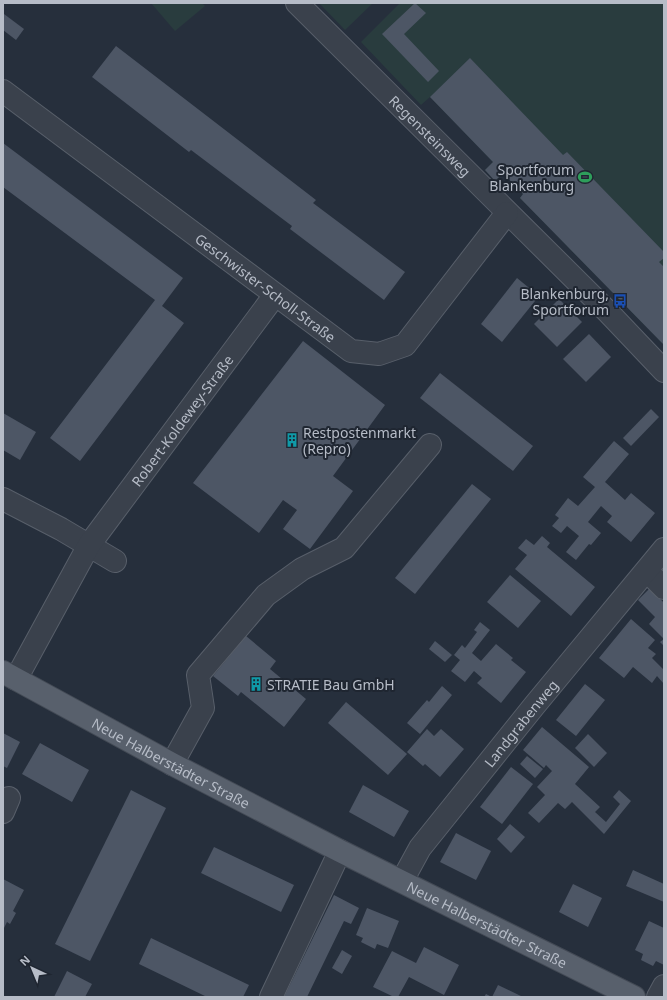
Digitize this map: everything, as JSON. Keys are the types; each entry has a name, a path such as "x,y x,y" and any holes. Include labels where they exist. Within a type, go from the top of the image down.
{"main road":[{"name":"Neue Halberstädter Straße","path":"9,675 172,764 340,851 634,997"}],"street":[{"name":"Regensteinsweg","path":"297,3 608,312 664,371"},
{"name":"Geschwister-Scholl-Straße","path":"3,91 275,296 351,351 379,354 405,345 507,213"},
{"name":"Robert-Koldewey-Straße","path":"9,675 89,545 275,296"},
{"path":"172,764 203,708 198,675 266,595 302,569 344,548 430,445"},
{"path":"3,499 89,545 115,561"},
{"name":"Landgrabenweg","path":"402,882 420,848 534,706 664,549"},
{"path":"647,571 664,588"},
{"path":"271,997 340,851"},
{"path":"658,997 664,986"}],"shaded area":[{"path":"151,3 202,3 205,6 175,31"},
{"path":"319,3 373,3 345,30"},
{"name":"Sportforum Blankenburg","path":"400,3 664,3 664,345 520,198 523,194 503,173 495,181 485,170 493,162 430,97 421,105 361,42"}],"building":[{"path":"415,3 426,13 404,34 439,71 428,82 382,34"},
{"path":"4,14 24,29 16,40 3,30"},
{"path":"116,46 316,200 313,203 405,272 384,300 290,229 292,226 191,150 189,152 92,77"},
{"path":"470,58 563,155 567,152 664,252 664,258 659,262 664,267 664,345 520,198 523,194 503,173 495,181 485,170 493,162 430,97"},
{"path":"3,143 183,278 162,306 184,323 80,461 50,438 155,300 3,187"},
{"path":"517,278 539,296 502,342 481,324"},
{"path":"559,299 582,322 557,347 534,324"},
{"path":"589,334 611,357 586,382 563,359"},
{"name":"Restpostenmarkt (Repro)","path":"303,341 385,405 333,476 353,491 310,549 283,529 297,510 283,500 259,533 193,483"},
{"path":"440,373 533,446 513,471 420,398"},
{"path":"651,409 659,417 631,446 623,438"},
{"path":"3,413 36,432 20,460 3,450"},
{"path":"614,441 629,454 605,482 625,500 631,493 655,513 631,542 607,522 612,516 601,506 588,522 601,533 591,545 589,544 576,560 566,552 579,536 567,526 561,533 552,526 559,518 555,515 568,498 578,506 595,487 583,477"},
{"path":"472,484 491,499 415,594 395,578"},
{"path":"542,536 550,543 547,547 595,587 571,616 515,569 527,555 518,548 526,539 534,545"},
{"path":"510,575 541,601 518,628 487,602"},
{"path":"650,588 664,603 664,639 649,624 655,617 638,600"},
{"path":"631,619 655,640 648,648 656,654 652,658 664,670 664,684 657,676 652,683 633,667 624,678 599,658"},
{"path":"480,622 490,630 472,653 481,661 496,644 513,658 511,660 526,672 501,703 477,683 482,678 474,671 465,682 451,671 460,660 454,655 462,645 465,648 477,632 474,630"},
{"name":"STRATIE Bau GmbH","path":"246,636 276,661 270,669 306,699 284,727 241,692 238,696 213,676"},
{"path":"664,639 664,646 660,642"},
{"path":"435,641 452,655 445,662 429,649"},
{"path":"585,684 605,700 576,736 556,720"},
{"path":"442,686 452,695 420,734 407,723 427,700 429,702"},
{"path":"346,702 407,754 388,775 328,723"},
{"path":"542,727 589,767 575,784 600,807 595,812 606,822 620,804 613,797 619,790 631,801 604,834 572,802 565,809 558,803 539,823 528,813 545,795 537,787 552,771 546,765 544,768 523,750"},
{"path":"427,729 434,736 441,729 464,749 440,777 425,764 423,766 407,752"},
{"path":"3,733 20,742 7,768 3,766"},
{"path":"588,734 607,753 594,767 575,748"},
{"path":"40,743 89,770 72,802 22,774"},
{"path":"527,756 543,769 535,778 520,764"},
{"path":"511,767 533,784 502,824 480,807"},
{"path":"363,785 409,811 394,837 349,812"},
{"path":"131,790 166,808 90,961 55,944"},
{"path":"510,824 525,837 511,853 497,839"},
{"path":"456,833 491,851 476,880 440,862"},
{"path":"214,847 294,885 281,912 201,873"},
{"path":"633,870 664,884 664,902 626,886"},
{"path":"3,879 24,890 13,911 16,913 10,924 7,922 3,930"},
{"path":"573,884 602,898 588,927 559,912"},
{"path":"334,895 359,908 351,924 344,921 307,997 284,997"},
{"path":"367,908 399,921 388,948 377,944 375,949 361,942 363,938 356,935"},
{"path":"649,921 664,928 664,965 656,961 653,966 641,960 643,954 635,950"},
{"path":"151,938 249,985 243,997 207,997 139,964"},
{"path":"424,947 459,965 444,995 409,977 398,997 394,997 373,987 392,951 416,963"},
{"path":"342,950 352,956 342,974 332,968"},
{"path":"67,971 92,984 85,997 54,997"},
{"path":"498,985 523,997 492,997"},
{"path":"486,994 492,997 484,997"}],"place":[{"name":"Sportforum Blankenburg","path":"585,177"},
{"name":"Blankenburg, Sportforum","path":"620,301"},
{"name":"Restpostenmarkt (Repro)","path":"292,440"},
{"name":"STRATIE Bau GmbH","path":"256,684"}]}
